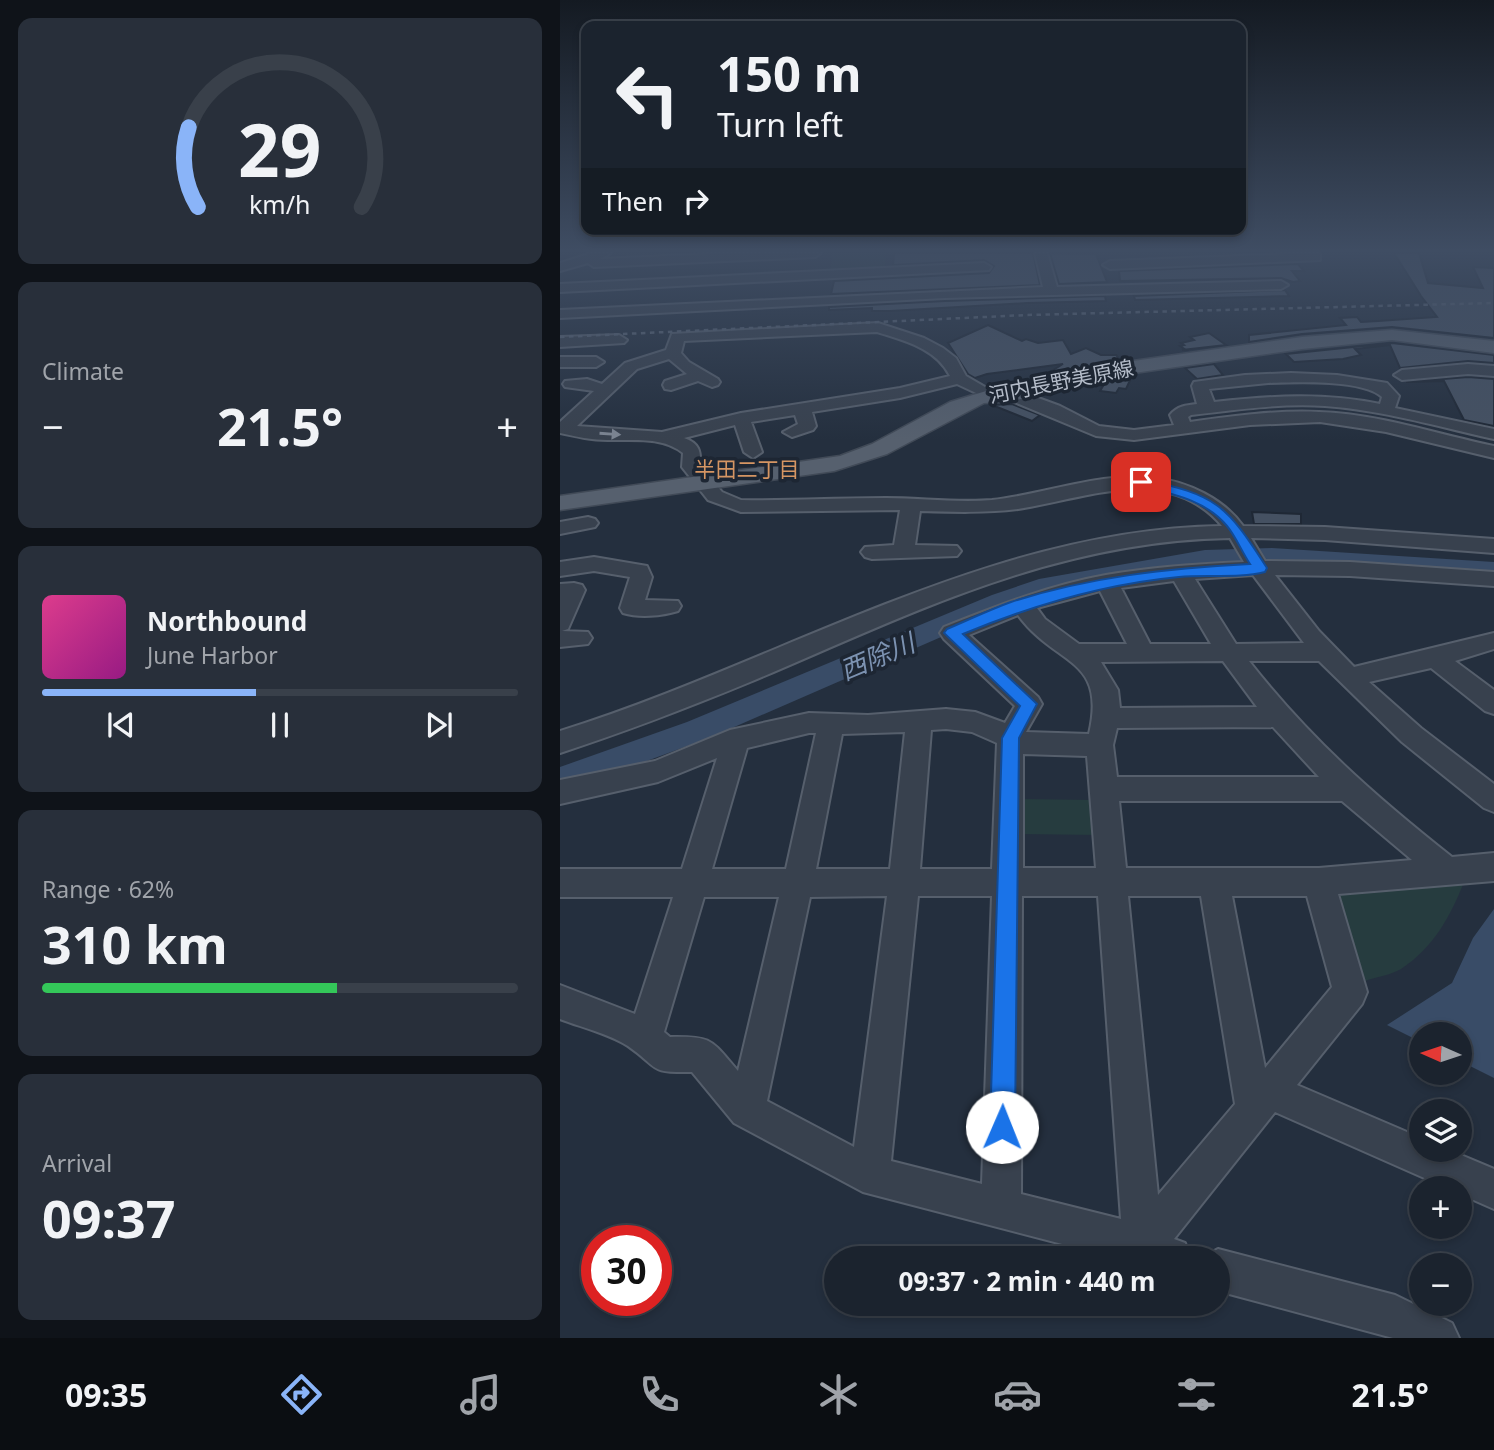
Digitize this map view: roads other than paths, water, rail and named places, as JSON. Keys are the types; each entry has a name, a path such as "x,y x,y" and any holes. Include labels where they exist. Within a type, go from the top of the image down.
{"main road":[{"name":"河内長野美原線","path":"560,505 827,466 896,443 954,408 989,394 1013,395 1104,371 1302,342 1392,335 1492,347"}],"street":[{"path":"675,357 677,337 878,327 919,341 938,351 950,361 959,379 989,394"},
{"path":"560,342 619,340"},
{"path":"1207,408 1200,389 1203,385 1294,378 1390,379 1468,369 1493,378 1492,347"},
{"path":"635,383 649,371 675,357"},
{"path":"562,428 631,366 675,357 706,378 671,385"},
{"path":"560,362 598,366 579,384 606,390"},
{"path":"661,438 687,425 900,393 959,379"},
{"path":"1385,410 1391,396 1390,379"},
{"path":"1013,395 1107,434 1134,435 1287,418 1319,417 1350,420 1494,452"},
{"path":"1184,429 1179,415 1187,410 1302,400 1385,410 1494,434"},
{"path":"792,432 807,426 802,408"},
{"path":"741,418 753,452"},
{"path":"562,428 661,438 690,447 691,467 707,483 715,497 741,506 1011,504 1107,482 1141,482 1200,498 1217,509 1239,535 1289,609 1325,652 1430,750 1494,800"},
{"path":"904,551 911,505"},
{"path":"560,528 588,523"},
{"path":"560,741 789,656 933,594 1046,557 1122,541 1173,534 1354,534 1494,547"},
{"path":"872,552 950,551"},
{"path":"560,569 592,560 650,573 623,609 670,606"},
{"path":"1001,1209 1010,738 1029,704 952,633 1022,605 1107,582 1180,572 1258,566 1368,569 1494,579"},
{"path":"1180,572 1228,653 1279,717 1348,789 1446,870"},
{"path":"1107,582 1143,653"},
{"path":"560,591 574,590 560,623"},
{"path":"1022,605 1032,623 1079,653 1106,683 1104,789 1112,882 1156,1246"},
{"path":"1350,677 1491,643"},
{"path":"1079,653 1325,652"},
{"path":"1435,658 1494,704"},
{"path":"560,792 659,771 736,740 809,723 868,725 946,719 975,722 1029,745 1104,732 1279,717"},
{"path":"870,1175 904,882 919,721"},
{"path":"747,1110 831,723"},
{"path":"645,1039 736,740"},
{"path":"1104,789 1348,789"},
{"path":"560,883 1318,882 1494,867"},
{"path":"1214,882 1262,1100"},
{"path":"1161,1246 1262,1100 1350,992 1318,882"},
{"path":"560,1002 639,1033 664,1055 700,1054 747,1110 870,1175 1135,1246"},
{"path":"1262,1100 1494,1189"},
{"path":"1230,1273 1395,1316 1437,1338"}],"water":[{"path":"1494,909 1494,1078 1472,1067 1472,1022 1409,1022 1409,1036 1387,1025 1452,983 1473,938"}],"waterway":[{"name":"西除川","path":"560,780 698,730 1001,601 1048,585 1205,558 1272,556 1494,570"}],"railway":[{"path":"560,337 1018,315"}],"district":[{"name":"半田二丁目","path":"747,469"}]}
